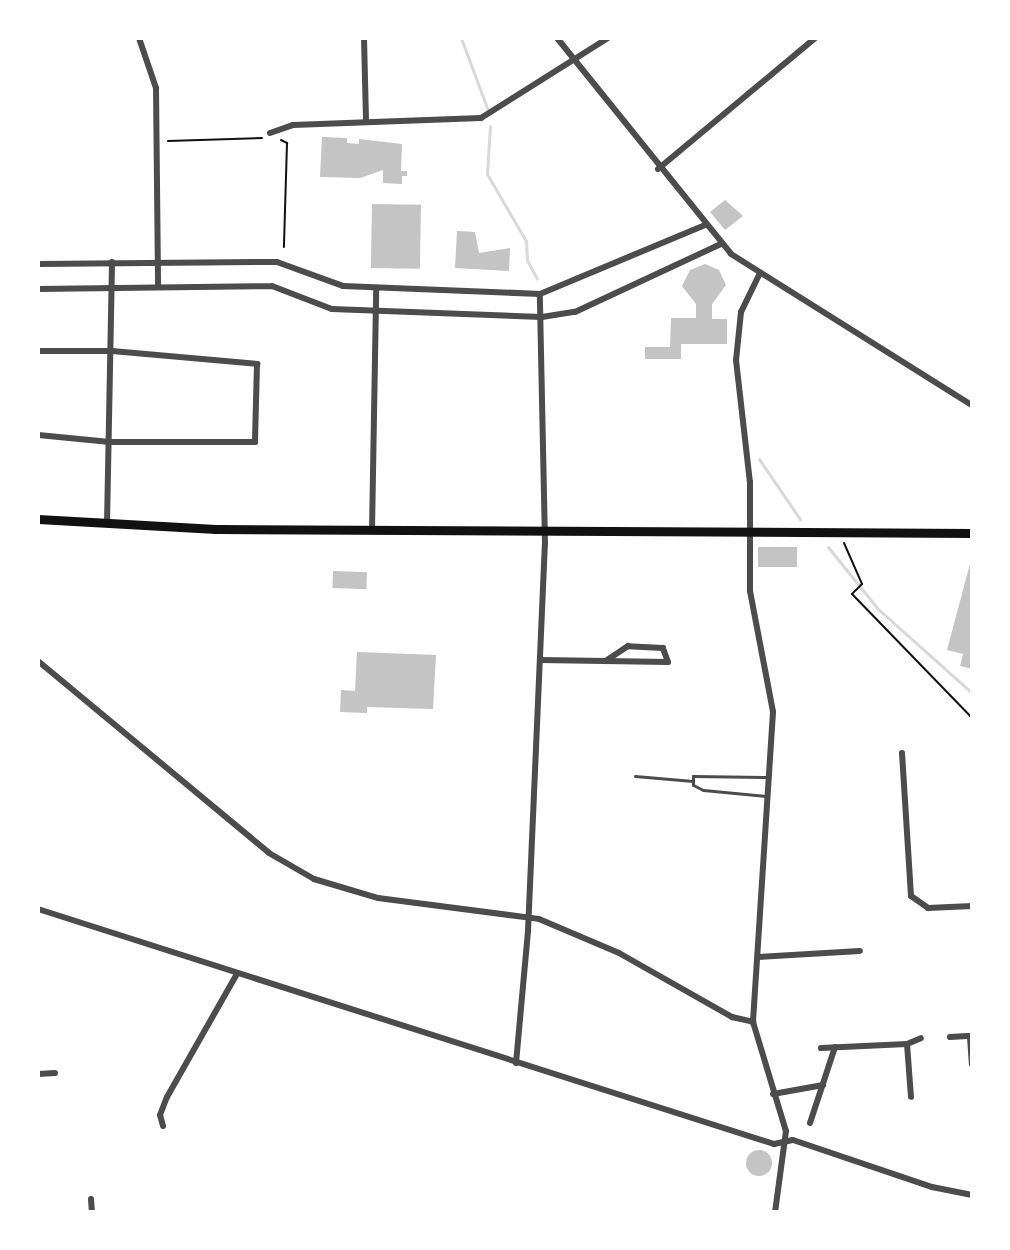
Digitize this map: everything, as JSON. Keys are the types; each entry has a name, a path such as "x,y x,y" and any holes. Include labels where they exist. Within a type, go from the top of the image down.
{"main road":[{"path":"38,519 107,524 372,530 972,533"}],"street":[{"path":"139,38 156,88 158,287"},
{"path":"364,38 366,122"},
{"path":"557,38 658,169 721,244 759,275 972,405"},
{"path":"270,133 293,125 481,118 555,68 575,61 608,38"},
{"path":"658,169 815,38"},
{"path":"38,264 283,263 343,286 540,294 705,225"},
{"path":"38,289 272,286 325,307 374,312 542,317 575,312 721,244"},
{"path":"107,524 112,262"},
{"path":"759,275 736,334 750,482 750,591 773,712 753,1022 786,1131 775,1212"},
{"path":"372,530 376,289"},
{"path":"516,1063 529,916 541,660 544,530 540,294"},
{"path":"38,351 112,351 257,364 255,442 110,442 38,435"},
{"path":"541,660 668,662 663,648 628,646 622,655 606,661"},
{"path":"38,661 269,853 314,879 378,898 529,916 619,953 719,1011 753,1022"},
{"path":"902,753 911,896 928,908 972,906"},
{"path":"38,909 774,1144 784,1141 842,1154 932,1187 972,1195"},
{"path":"758,957 860,951"},
{"path":"163,1126 160,1115 167,1097 237,974"},
{"path":"950,1037 971,1036 972,1064"},
{"path":"821,1048 907,1044 921,1038"},
{"path":"907,1044 911,1097"},
{"path":"810,1123 835,1047"},
{"path":"38,1074 55,1073"},
{"path":"773,1094 823,1085"},
{"path":"91,1199 92,1212"}],"lane":[{"path":"693,781 701,773 769,777"},
{"path":"635,776 693,781 703,790 768,796"}],"path":[{"path":"168,141 260,140 270,133 287,143 284,247"},
{"path":"844,542 862,584 852,594 972,718"}],"building":[{"path":"322,137 347,138 347,143 359,144 359,139 402,144 401,171 407,171 407,176 402,176 402,184 383,183 383,170 360,178 320,177"},
{"path":"725,200 743,216 725,230 710,212"},
{"path":"372,204 421,205 420,269 371,268"},
{"path":"457,231 475,232 479,253 510,248 509,271 455,268"},
{"path":"705,264 719,270 726,285 712,304 712,319 727,319 727,344 681,344 681,359 645,359 645,347 670,347 671,318 696,318 696,304 682,286 690,270"},
{"path":"758,547 797,547 797,567 758,567"},
{"path":"971,560 972,669 960,666 963,654 947,650"},
{"path":"333,571 367,572 366,589 332,588"},
{"path":"357,652 436,655 433,709 367,707 367,713 340,712 341,690 355,691"},
{"path":"759,1150 768,1154 772,1163 768,1172 759,1176 750,1172 746,1163 750,1154"}],"waterway":[{"path":"461,38 487,108"},
{"path":"490,126 487,174 526,241 527,260 537,279"},
{"path":"759,459 800,519"},
{"path":"828,547 878,609 972,693"}]}
